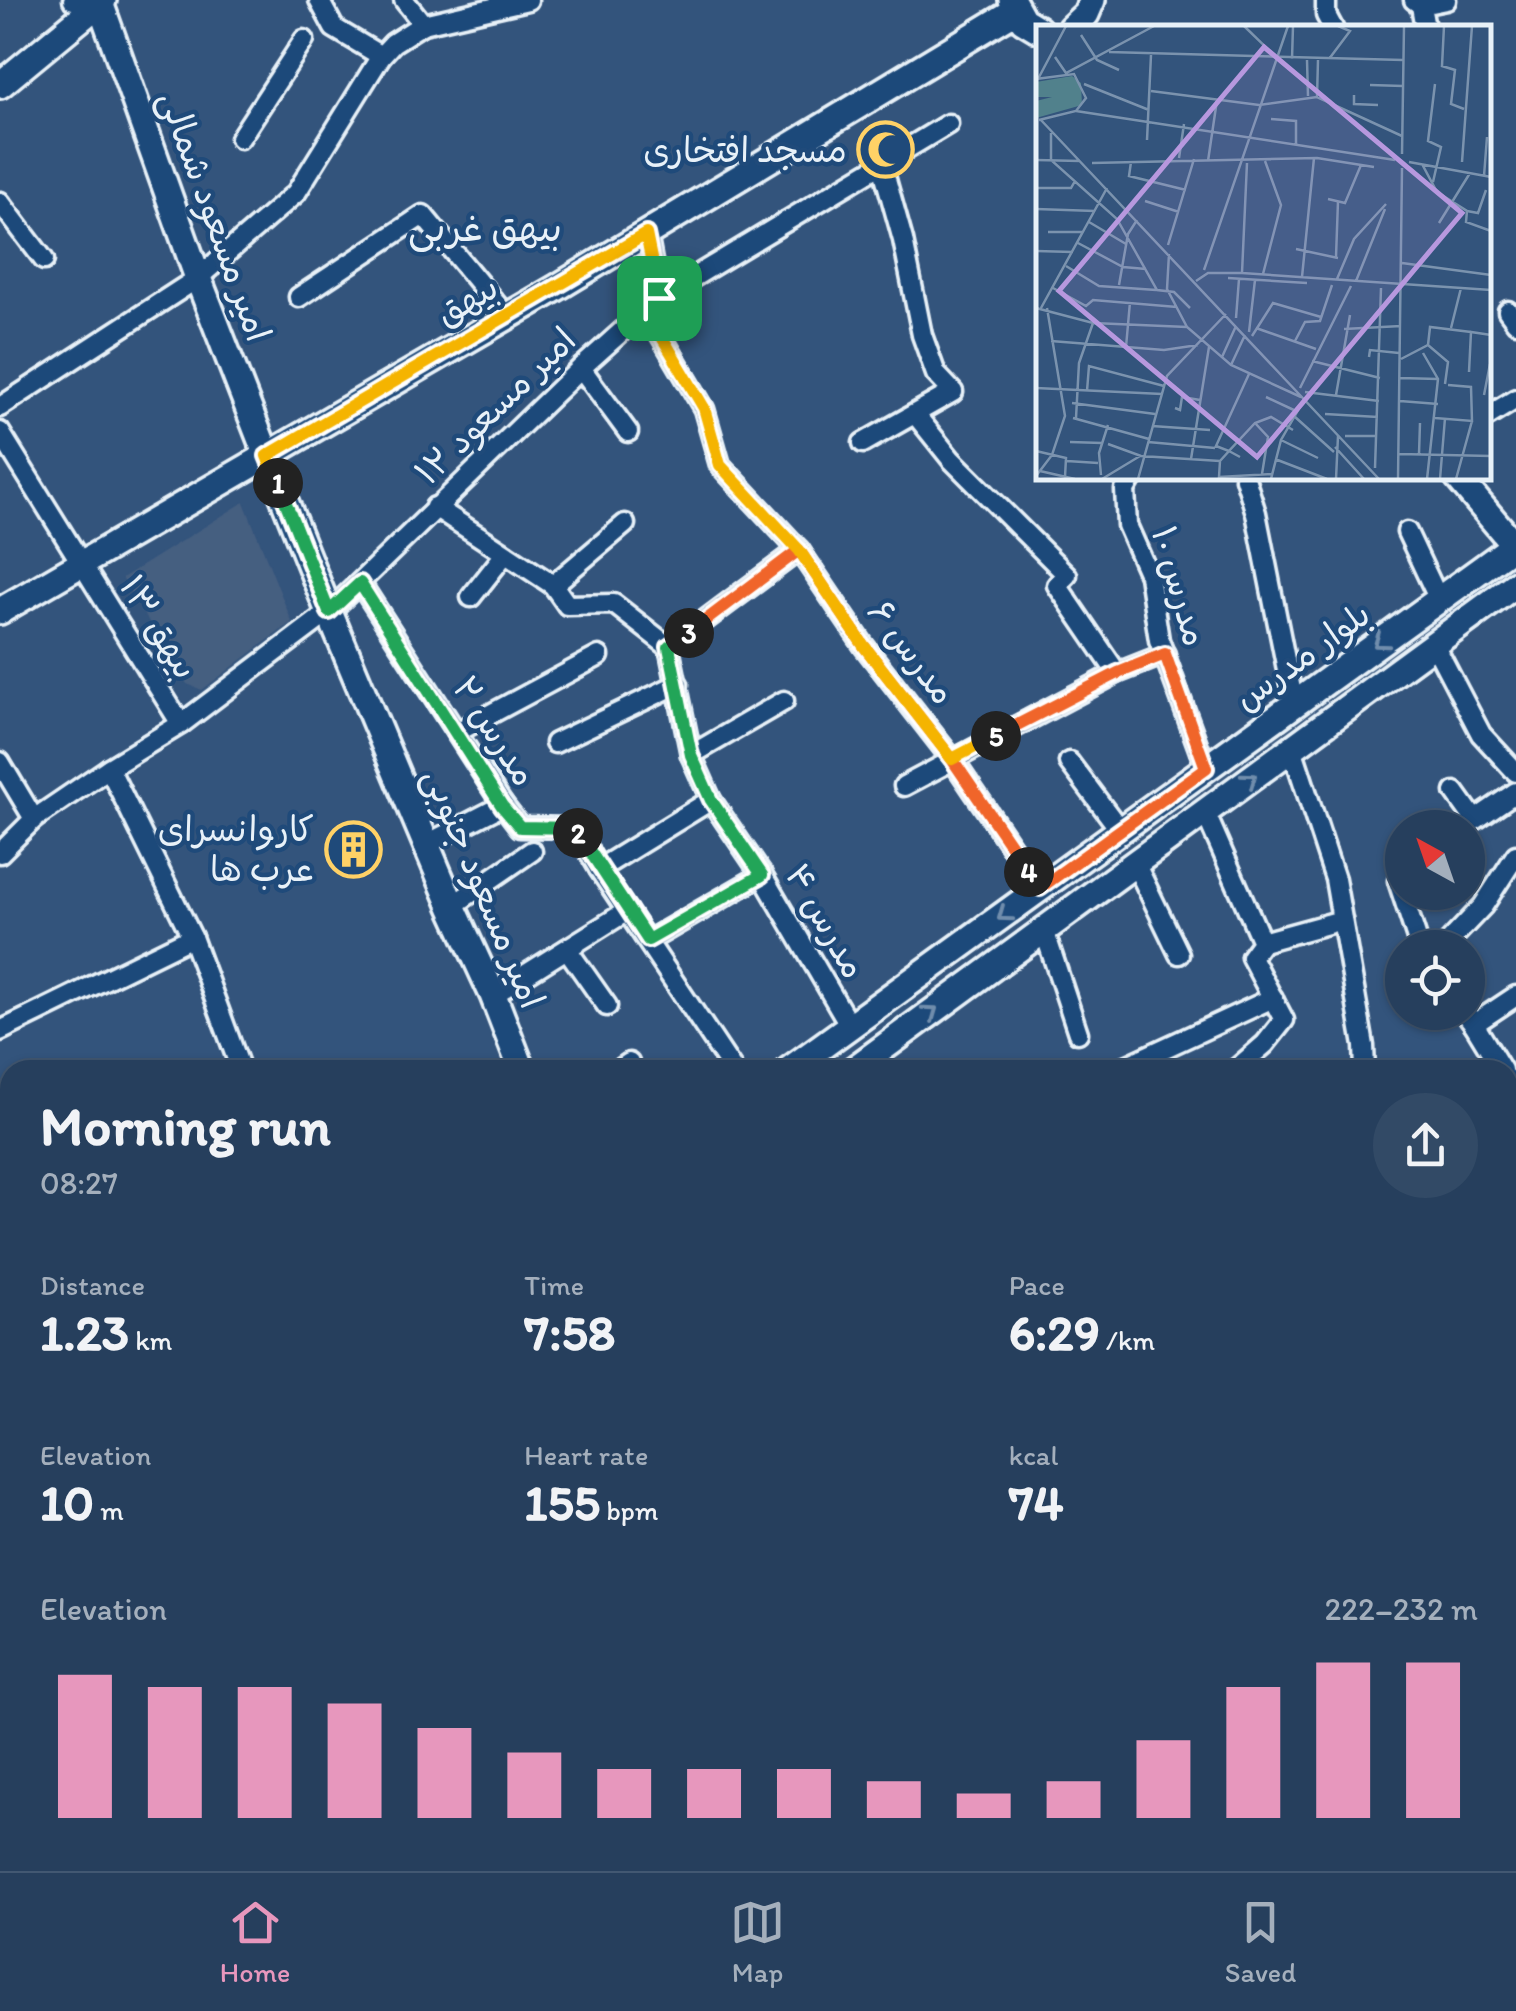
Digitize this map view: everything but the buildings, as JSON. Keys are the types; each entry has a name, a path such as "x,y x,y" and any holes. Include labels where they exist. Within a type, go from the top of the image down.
{"main road":[{"path":"0,86 100,1"},
{"name":"امیر مسعود شمالی","path":"100,1 198,278 267,456"},
{"path":"1014,5 1023,20 1036,29"},
{"name":"بیهق","path":"0,610 507,317 1014,5"},
{"name":"امیر مسعود جنوبی","path":"267,456 518,1060"},
{"path":"1460,480 1516,545"},
{"name":"بلوار مدرس","path":"803,1060 1516,545"},
{"name":"بلوار مدرس","path":"867,1060 1516,584"},
{"path":"1040,888 1053,924"}],"street":[{"path":"73,0 100,1"},
{"path":"319,0 334,28 387,50"},
{"path":"404,0 423,24"},
{"path":"0,407 198,278 296,193 387,50 423,24 528,0"},
{"path":"1326,0 1326,15 1331,25"},
{"path":"1418,2 1446,0"},
{"path":"240,138 304,40"},
{"name":"امیر مسعود ۱۲","path":"0,853 34,819 181,724 329,612 580,368 652,304 948,124"},
{"path":"864,443 953,392 936,374 922,335 903,240 882,164"},
{"path":"0,202 44,260"},
{"path":"299,297 422,215 507,317"},
{"path":"646,234 652,304"},
{"name":"مدرس ۶","path":"652,304 704,408 720,465 799,550 864,646 952,759 1040,888"},
{"path":"580,368 628,432"},
{"path":"1491,414 1516,398"},
{"path":"915,414 952,459 1067,575 1057,585 1118,673"},
{"name":"بیهق ۱۳","path":"0,432 181,724"},
{"name":"مدرس ۱۰","path":"1131,480 1125,490 1127,525 1149,575 1160,640 1206,768"},
{"path":"1246,480 1256,512 1294,705"},
{"path":"435,508 553,585 567,605 614,604 669,647 799,550"},
{"path":"553,585 625,524"},
{"path":"1407,532 1438,600"},
{"path":"472,597 505,554"},
{"name":"مدرس ۲","path":"360,583 502,806 520,827 575,828 726,1060"},
{"path":"1434,644 1481,734 1516,772"},
{"name":"مدرس ۴","path":"669,647 691,755 711,800 762,875 850,1026"},
{"path":"904,786 1118,673 1165,654"},
{"path":"456,732 599,656"},
{"path":"555,743 678,684"},
{"path":"691,755 784,701"},
{"path":"1292,748 1335,879 1365,1060"},
{"path":"0,762 34,819"},
{"path":"1070,762 1120,830"},
{"path":"109,768 192,937 231,1060"},
{"path":"1454,792 1475,820 1516,792"},
{"path":"599,869 711,800"},
{"path":"427,844 502,806"},
{"path":"1204,812 1262,942"},
{"path":"452,906 532,851"},
{"path":"1460,930 1483,906 1516,855"},
{"path":"1135,863 1179,954"},
{"path":"648,940 762,875"},
{"path":"493,996 626,911"},
{"path":"1247,1060 1284,1020 1250,957 1262,942 1342,920"},
{"path":"1053,924 1078,1033"},
{"path":"0,1030 192,937"},
{"path":"567,949 606,1006"},
{"path":"1485,1011 1516,996"},
{"path":"1139,1060 1273,998"},
{"path":"1477,1030 1496,1060"}],"shaded area":[{"path":"244,502 292,622 202,690 187,684 122,578"}],"place":[{"name":"مسجد افتخاری","path":"886,150"},
{"name":"کاروانسرای عرب ها","path":"353,849"}],"district":[{"name":"بیهق غربی","path":"485,228"}],"route":[{"path":"659,298 646,234 267,456 329,612 360,583 502,806 520,827 575,828 648,940 762,875 711,800 691,755 669,647 799,550 864,646 952,759 1040,888 1206,768 1165,654 1118,673 952,759 864,646 799,550 720,465 704,408 646,310 659,298"}]}
